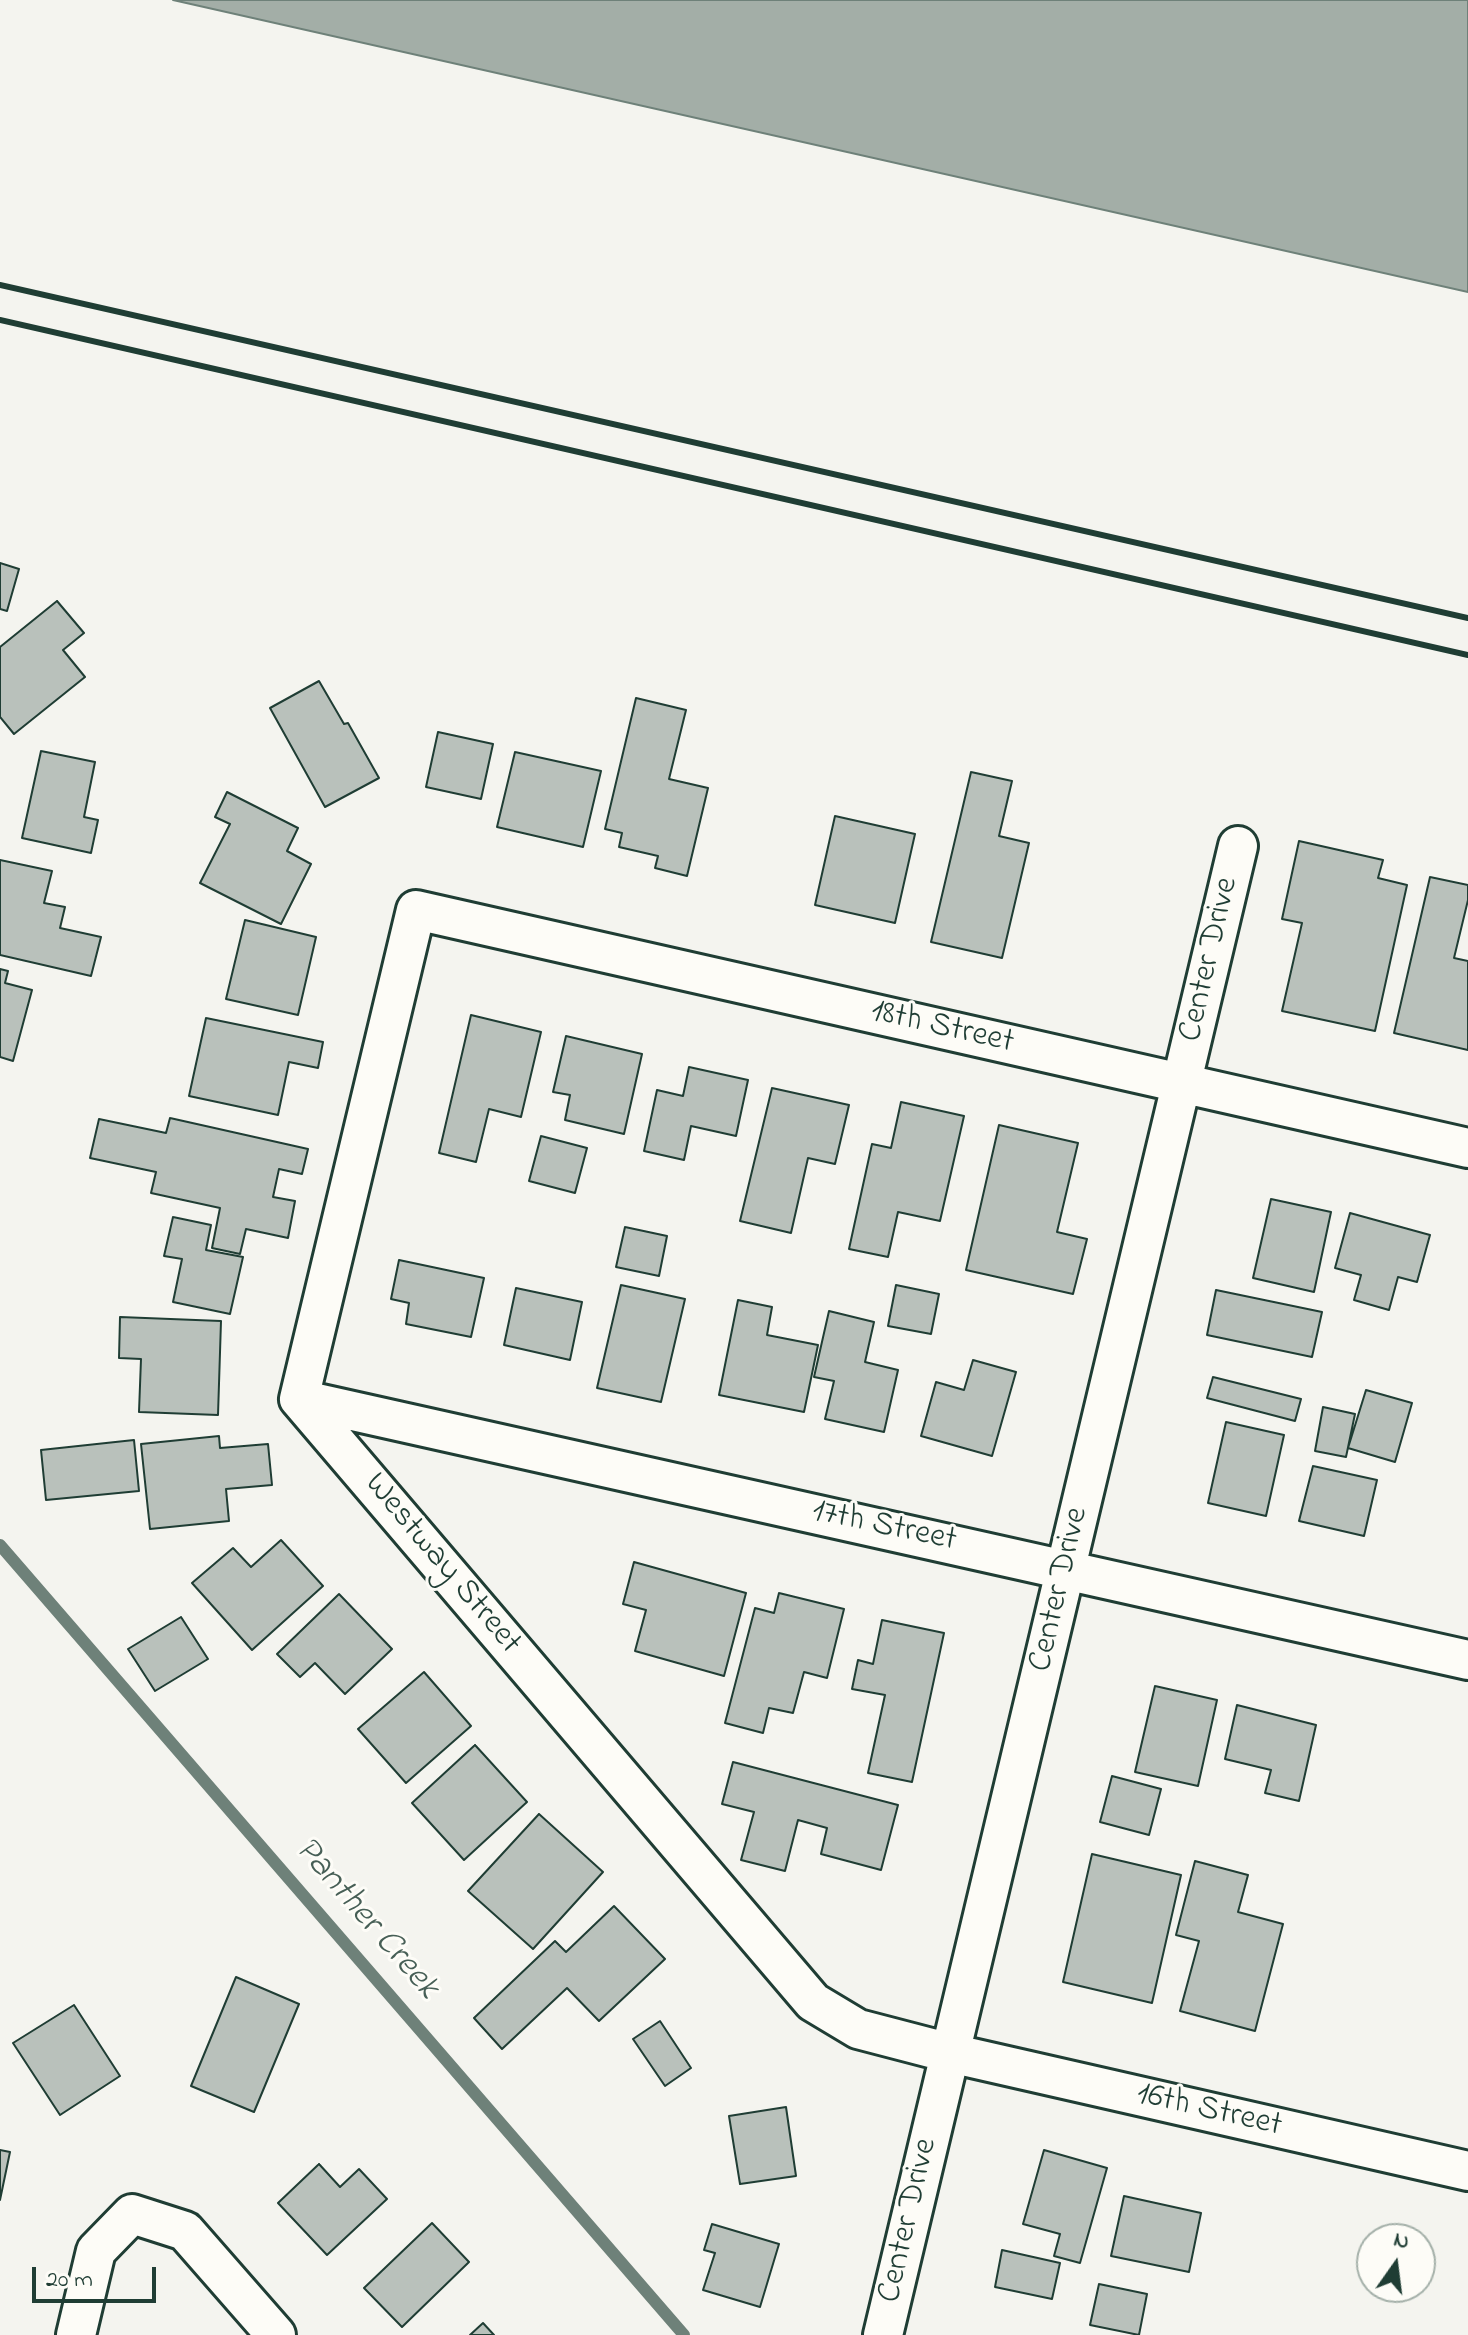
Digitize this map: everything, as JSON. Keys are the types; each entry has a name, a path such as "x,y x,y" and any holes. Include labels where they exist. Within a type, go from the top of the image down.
{"street":[{"name":"Center Drive","path":"883,2335 1238,846"},
{"name":"18th Street","path":"299,1399 416,910 1468,1148"},
{"name":"17th Street","path":"299,1399 1468,1660"},
{"name":"Westway Street","path":"299,1399 813,2002 858,2029 950,2053"},
{"name":"16th Street","path":"950,2053 1468,2171"},
{"path":"76,2335 96,2251 132,2214 185,2231 276,2335"}],"shaded area":[{"path":"173,0 1468,0 1468,292"}],"building":[{"path":"0,563 19,569 7,611 0,609"},
{"path":"57,601 84,633 63,650 85,677 14,734 0,717 0,647"},
{"path":"319,681 344,724 348,723 379,778 325,807 270,708"},
{"path":"636,698 686,710 669,779 708,788 687,876 655,868 658,856 619,847 622,833 605,829"},
{"path":"438,732 493,744 481,799 426,787"},
{"path":"41,751 95,762 84,817 98,820 91,853 22,838"},
{"path":"515,752 601,771 583,847 497,827"},
{"path":"971,772 1012,781 999,836 1029,843 1002,958 931,942"},
{"path":"227,792 298,828 287,851 311,864 281,924 200,883 230,824 215,817"},
{"path":"835,816 915,834 895,923 815,905"},
{"path":"1299,841 1383,860 1378,878 1407,885 1375,1031 1282,1011 1302,923 1282,919"},
{"path":"0,860 52,871 44,903 65,907 60,928 101,937 91,976 0,955"},
{"path":"1430,877 1468,885 1468,900 1454,958 1468,961 1468,1050 1394,1033"},
{"path":"245,920 316,937 298,1015 226,999"},
{"path":"0,969 8,971 5,983 32,990 13,1061 0,1057"},
{"path":"471,1015 541,1032 521,1117 489,1109 476,1162 439,1153"},
{"path":"206,1018 323,1042 318,1068 289,1062 278,1115 189,1096"},
{"path":"566,1036 642,1054 624,1134 565,1120 570,1095 553,1092"},
{"path":"689,1067 748,1080 736,1136 691,1126 684,1160 644,1151 657,1090 683,1096"},
{"path":"772,1088 849,1105 835,1164 808,1158 791,1233 740,1221"},
{"path":"901,1102 964,1116 940,1221 898,1212 888,1257 849,1249 872,1144 891,1148"},
{"path":"170,1118 308,1149 302,1174 279,1169 273,1197 295,1201 288,1238 246,1229 240,1254 212,1248 220,1208 151,1193 156,1172 90,1158 99,1119 166,1133"},
{"path":"999,1125 1078,1143 1057,1232 1087,1239 1073,1294 966,1270"},
{"path":"541,1136 587,1148 575,1193 529,1181"},
{"path":"1271,1199 1331,1212 1314,1292 1253,1278"},
{"path":"1350,1213 1430,1235 1417,1282 1398,1277 1389,1310 1354,1300 1361,1275 1335,1268"},
{"path":"173,1217 211,1225 206,1250 243,1257 230,1314 173,1302 182,1259 164,1256"},
{"path":"625,1227 667,1236 659,1276 616,1267"},
{"path":"399,1260 484,1278 471,1337 406,1324 409,1303 391,1299"},
{"path":"621,1285 685,1299 661,1402 597,1388"},
{"path":"896,1285 939,1294 931,1334 888,1326"},
{"path":"516,1288 582,1302 570,1360 504,1345"},
{"path":"1216,1290 1322,1312 1312,1357 1207,1335"},
{"path":"738,1300 772,1307 767,1335 818,1345 804,1412 719,1395"},
{"path":"829,1311 874,1322 865,1362 898,1370 884,1432 825,1419 834,1381 814,1377"},
{"path":"120,1317 221,1321 218,1415 139,1412 141,1359 119,1358"},
{"path":"973,1360 1016,1372 992,1456 921,1436 936,1382 964,1390"},
{"path":"1213,1377 1301,1399 1295,1421 1207,1398"},
{"path":"1366,1390 1412,1403 1395,1462 1348,1448"},
{"path":"1323,1407 1355,1414 1346,1457 1315,1451"},
{"path":"1226,1422 1284,1435 1266,1516 1208,1503"},
{"path":"219,1436 220,1448 268,1444 272,1485 226,1489 229,1521 150,1529 141,1444"},
{"path":"134,1440 139,1491 46,1500 41,1450"},
{"path":"1313,1466 1377,1480 1364,1536 1299,1521"},
{"path":"281,1540 323,1586 252,1650 192,1583 233,1548 251,1567"},
{"path":"634,1562 746,1593 724,1676 635,1651 646,1610 623,1604"},
{"path":"779,1593 844,1609 827,1678 804,1672 793,1713 769,1708 763,1733 725,1723 755,1608 774,1613"},
{"path":"339,1594 392,1649 345,1694 315,1663 300,1677 277,1654"},
{"path":"181,1617 208,1659 155,1691 128,1649"},
{"path":"882,1620 944,1633 912,1782 868,1773 885,1695 852,1689 858,1660 873,1664"},
{"path":"424,1672 471,1726 406,1783 358,1729"},
{"path":"1155,1686 1217,1700 1198,1786 1135,1772"},
{"path":"1237,1705 1316,1725 1299,1801 1265,1793 1271,1770 1225,1759"},
{"path":"475,1745 527,1802 464,1860 412,1803"},
{"path":"733,1762 898,1805 881,1870 821,1854 827,1828 798,1820 785,1871 741,1860 754,1812 722,1804"},
{"path":"1112,1776 1161,1789 1149,1835 1100,1822"},
{"path":"539,1814 603,1872 533,1949 468,1891"},
{"path":"1092,1854 1181,1875 1152,2003 1063,1982"},
{"path":"1195,1861 1248,1875 1238,1912 1283,1924 1255,2031 1180,2011 1199,1941 1176,1935"},
{"path":"614,1906 665,1959 599,2021 567,1988 502,2049 474,2018 555,1941 566,1952"},
{"path":"236,1977 299,2004 254,2112 191,2086"},
{"path":"74,2005 120,2076 60,2115 13,2043"},
{"path":"660,2021 691,2068 665,2086 633,2039"},
{"path":"786,2107 796,2176 740,2184 729,2116"},
{"path":"0,2150 10,2152 0,2200"},
{"path":"1044,2150 1107,2168 1080,2263 1054,2256 1060,2234 1023,2224"},
{"path":"319,2164 340,2187 359,2169 387,2199 327,2255 278,2203"},
{"path":"1124,2196 1201,2213 1189,2272 1111,2256"},
{"path":"432,2223 469,2262 402,2327 364,2288"},
{"path":"712,2224 779,2244 760,2307 703,2290 715,2253 704,2250"},
{"path":"1002,2250 1060,2263 1052,2299 995,2287"},
{"path":"1099,2284 1147,2294 1139,2335 1090,2325"},
{"path":"483,2323 494,2335 470,2335"}],"waterway":[{"name":"Panther Creek","path":"0,1545 684,2335"}],"railway":[{"path":"0,285 1468,618"},
{"path":"0,320 1468,655"}]}
